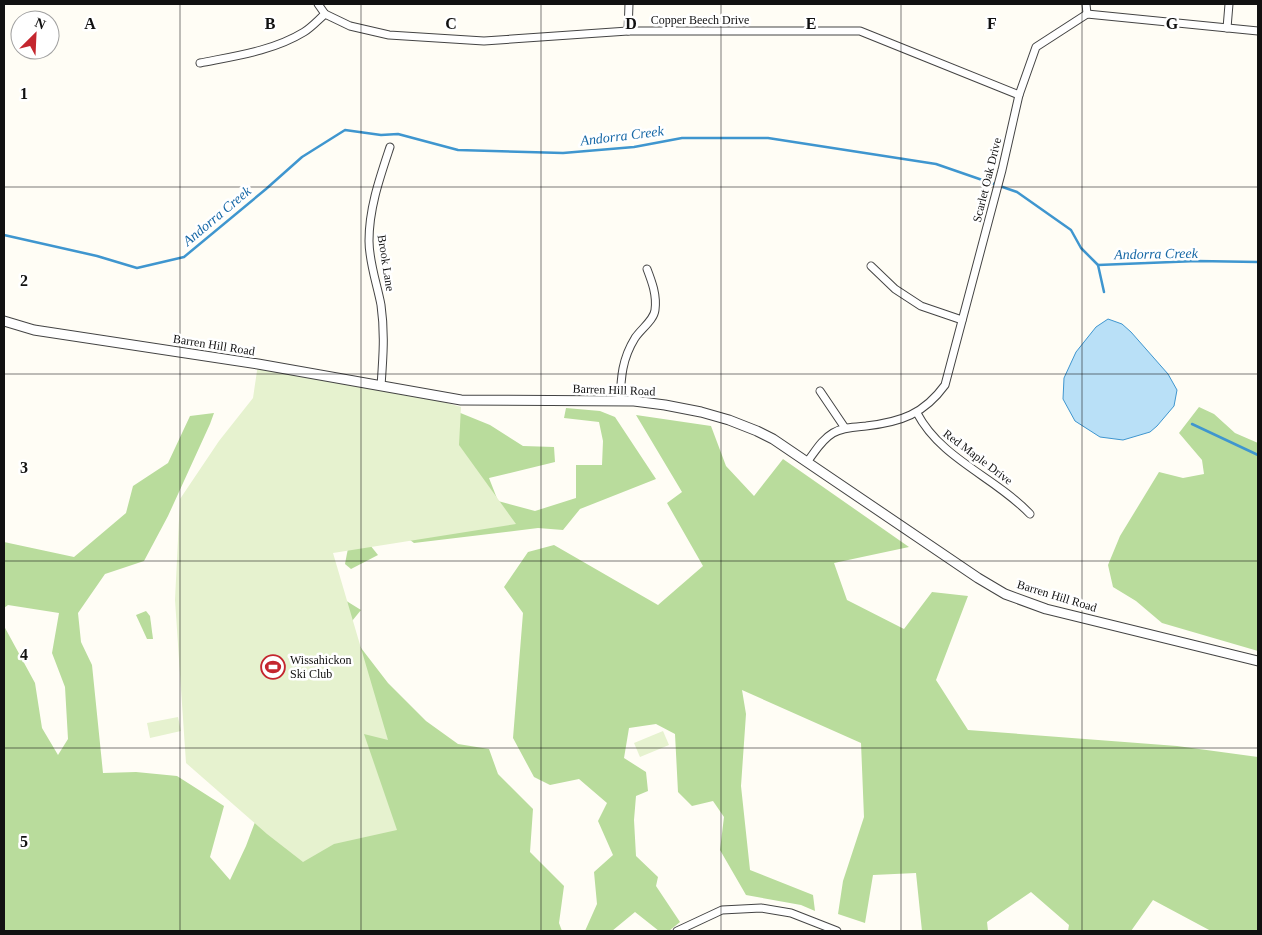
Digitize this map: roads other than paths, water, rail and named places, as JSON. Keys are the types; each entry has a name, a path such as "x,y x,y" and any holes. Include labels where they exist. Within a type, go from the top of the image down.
{"street":[{"name":"Copper Beech Drive","path":"318,4 325,14 350,26 389,35 484,41 628,31 860,32 1019,95"},
{"path":"628,31 629,4"},
{"path":"1086,4 1087,14 1258,32"},
{"path":"1227,28 1229,4"},
{"path":"200,63 251,53 281,42 305,32 325,14"},
{"name":"Scarlet Oak Drive","path":"807,462 826,438 845,428 893,423 917,413 945,385 1002,170 1019,95 1036,47 1087,14"},
{"name":"Brook Lane","path":"381,386 384,335 369,243 369,230 378,185 390,147"},
{"path":"871,266 895,289 921,306 962,320"},
{"path":"620,401 621,373 626,357 635,338 655,312 656,292 647,269"},
{"name":"Barren Hill Road","path":"4,321 43,332 258,364 471,401 620,401 650,403 677,407 729,420 765,435 978,578 1006,594 1046,609 1258,661"},
{"path":"820,391 845,428"},
{"name":"Red Maple Drive","path":"917,413 938,443 1016,500 1030,514"},
{"path":"677,931 722,910 761,908 791,913 837,931"}],"water":[{"path":"1108,319 1122,324 1131,332 1168,374 1177,390 1174,406 1157,426 1150,432 1123,440 1100,437 1075,421 1063,399 1064,378 1076,352 1096,327"}],"waterway":[{"name":"Andorra Creek","path":"4,235 97,256 137,268 184,257 302,157 345,130 381,135 398,134 458,150 563,153 634,147 682,138 768,138 936,164 1017,192 1071,230 1081,248 1098,265 1197,261 1258,262"},
{"path":"1098,265 1104,292"},
{"path":"1192,424 1258,455"}],"place":[{"name":"Wissahickon Ski Club","path":"273,667"}]}
